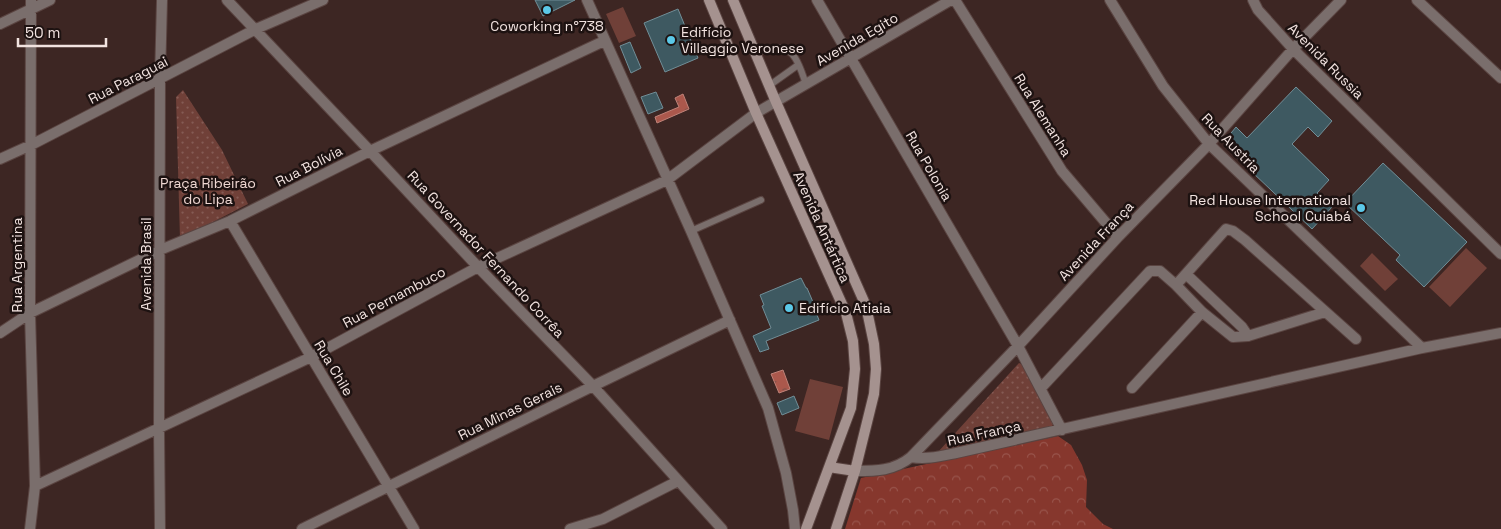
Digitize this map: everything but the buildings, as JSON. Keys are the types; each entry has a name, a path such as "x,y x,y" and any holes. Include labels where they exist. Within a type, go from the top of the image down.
{"main road":[{"name":"Avenida Antártica","path":"709,0 756,113 846,313 853,341 855,369 850,408 806,529"},
{"name":"Avenida Antártica","path":"734,0 776,102 866,306 874,344 876,369 874,394 855,471 836,529"},
{"path":"829,467 855,471"}],"street":[{"path":"0,24 31,5 50,0"},
{"name":"Avenida Brasil","path":"160,529 160,79 162,0"},
{"name":"Rua Governador Fernando Corrêa","path":"227,0 478,267 593,386 722,529"},
{"name":"Rua Paraguai","path":"0,159 31,145 256,29 324,0"},
{"path":"587,0 691,231 770,416 786,473 795,529"},
{"name":"Rua Polonia","path":"817,0 1018,346"},
{"name":"Avenida Egito","path":"756,113 951,0"},
{"name":"Rua Alemanha","path":"955,0 1062,171 1118,237"},
{"name":"Rua Austria","path":"1110,0 1163,86 1209,144 1422,348"},
{"name":"Avenida Russia","path":"1252,0 1258,10 1293,49 1501,254"},
{"name":"Avenida França","path":"855,471 890,469 911,457 1018,346 1118,237 1209,144 1293,49 1341,0"},
{"path":"1417,0 1501,78"},
{"name":"Rua Argentina","path":"30,529 35,486 30,314 31,5"},
{"name":"Rua Bolívia","path":"0,333 30,314 160,250 230,221 370,151 604,41"},
{"name":"Rua Pernambuco","path":"35,486 312,357 478,267 668,180 756,113"},
{"name":"Rua Chile","path":"230,221 414,529"},
{"path":"1176,285 1226,229 1234,231 1356,339"},
{"path":"1041,388 1150,271 1160,271 1202,312 1233,337 1248,336 1325,312"},
{"path":"1186,274 1242,327 1248,336"},
{"path":"1132,388 1202,312"},
{"name":"Rua Minas Gerais","path":"302,529 730,320"},
{"name":"Rua França","path":"911,457 932,458 1422,348 1501,333"},
{"path":"1018,346 1062,430"},
{"path":"570,529 603,519 678,481"}],"lane":[{"path":"755,52 780,48 787,50 794,56 806,84"},
{"path":"770,86 798,65"},
{"path":"691,231 761,200"}],"green space":[{"path":"623,7 636,36 619,43 606,14"},
{"name":"Praça Ribeirão do Lipa","path":"183,90 222,150 248,204 180,239 176,97"},
{"path":"1466,248 1487,268 1450,307 1429,287"},
{"path":"1372,253 1398,279 1385,291 1360,266"},
{"path":"1019,363 1025,366 1054,424 1049,429 940,455 938,452"},
{"path":"810,379 843,387 829,440 795,431"},
{"path":"1058,436 1071,445 1082,465 1087,480 1086,507 1103,524 1113,529 845,529 861,478"}],"water":[{"path":"683,94 689,109 657,123 655,117 679,107 675,98"},
{"path":"783,370 790,389 779,393 771,374"}],"place":[{"name":"Coworking n°738","path":"547,10"},
{"name":"Edifício Villaggio Veronese","path":"671,40"},
{"name":"Red House International School Cuiabá","path":"1361,208"},
{"name":"Edifício Atiaia","path":"789,308"}]}
